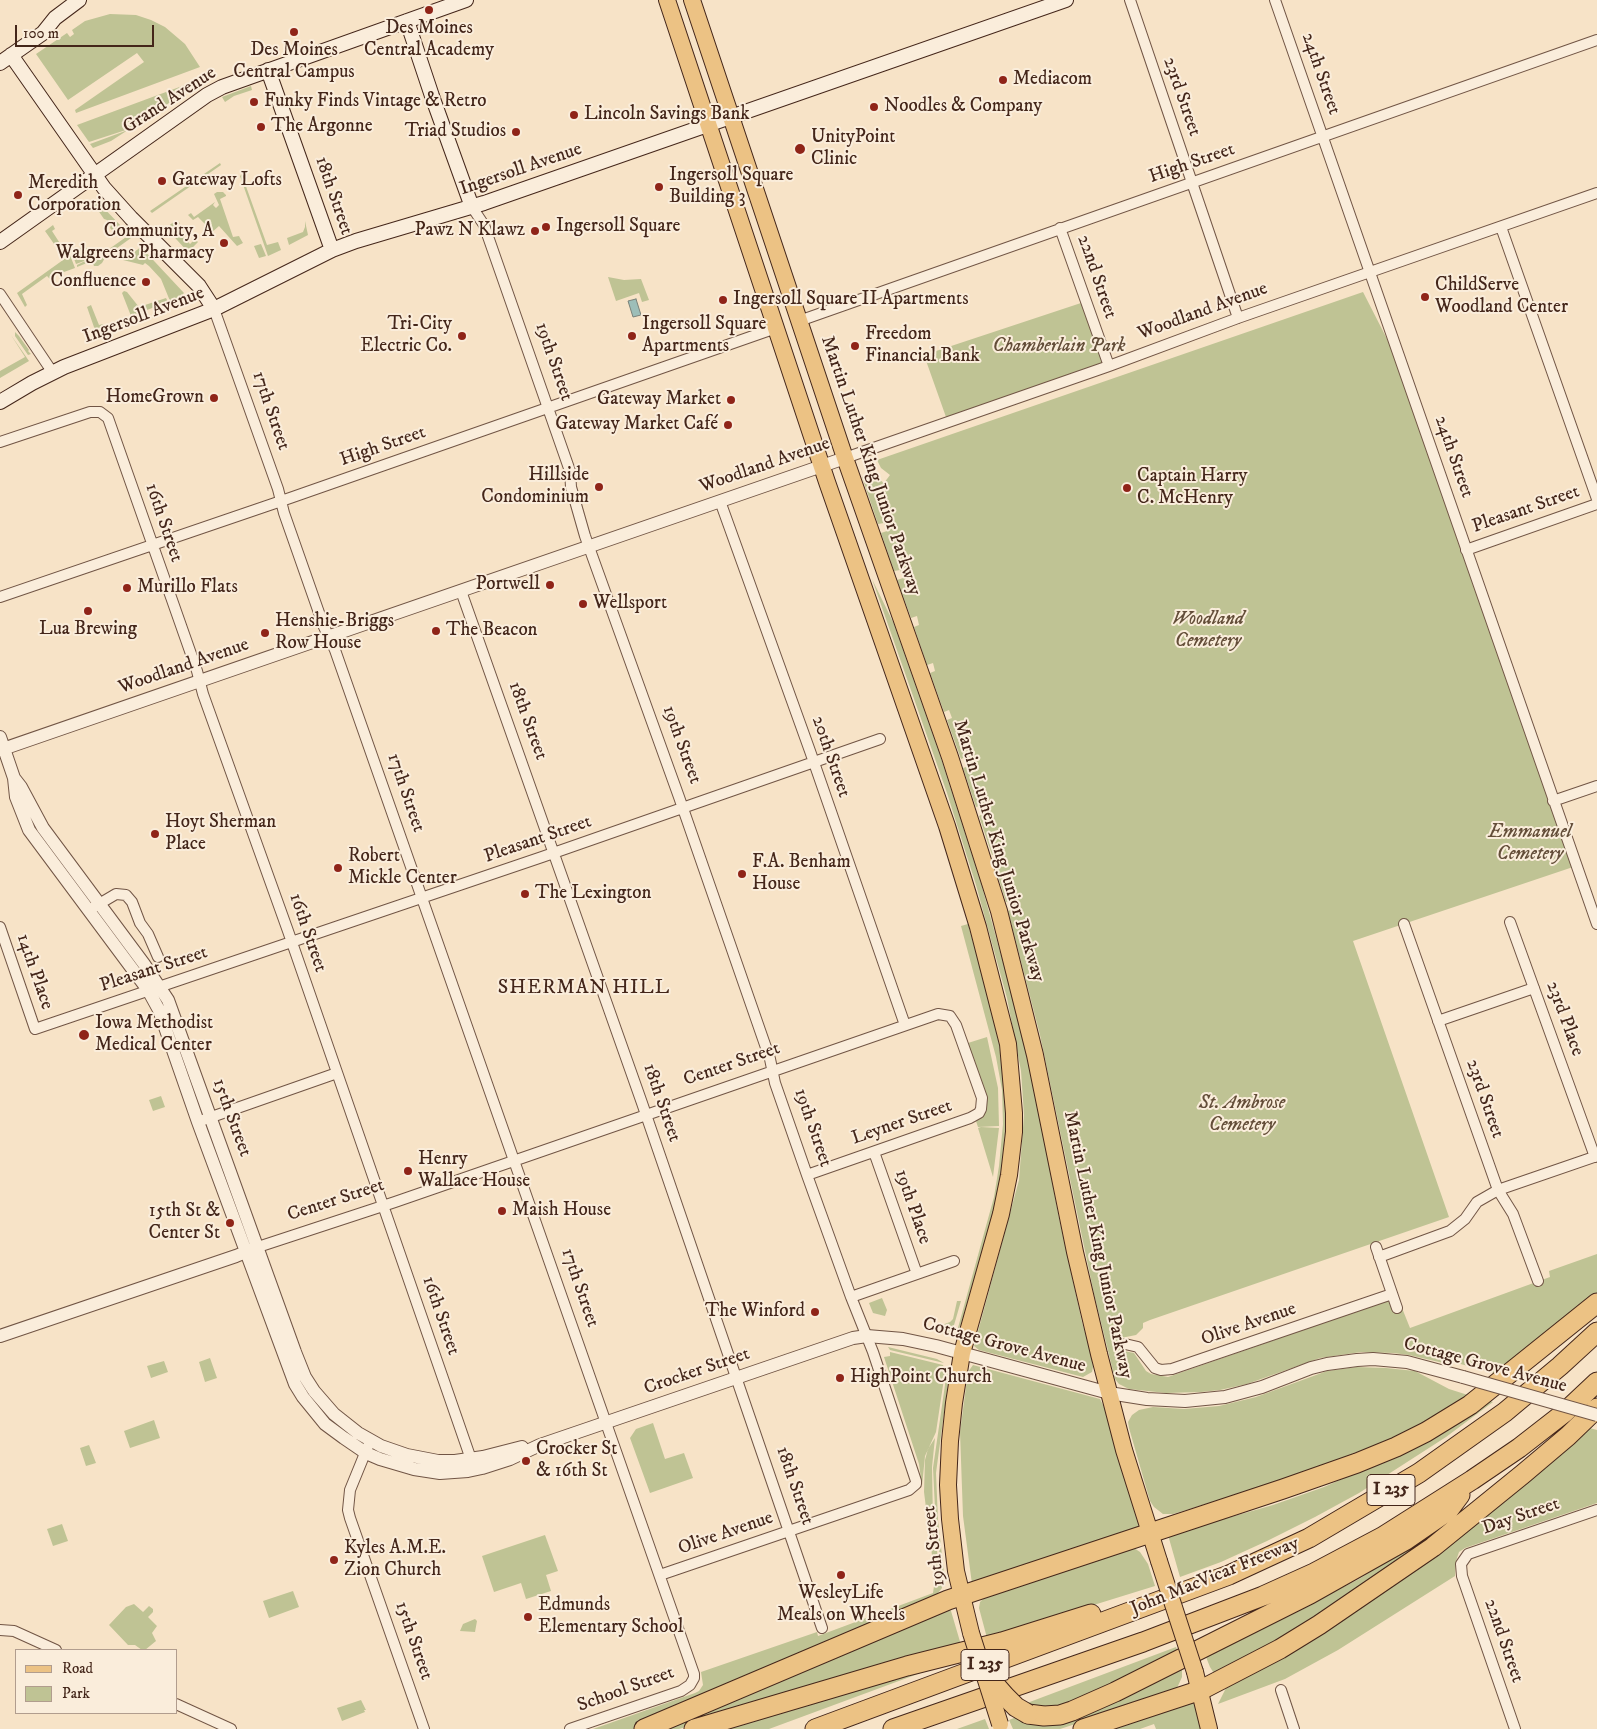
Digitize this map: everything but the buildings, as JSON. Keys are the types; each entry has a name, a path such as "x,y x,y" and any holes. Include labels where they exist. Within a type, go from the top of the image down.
{"highway":[{"path":"644,1729 961,1596 1330,1473 1396,1447 1426,1432 1470,1405 1597,1304"},
{"name":"John MacVicar Freeway","path":"815,1729 1228,1575 1309,1538 1419,1473 1505,1412 1597,1332"},
{"name":"John MacVicar Freeway","path":"893,1729 1143,1642 1262,1596 1314,1573 1382,1537 1472,1480 1549,1425 1597,1382"},
{"path":"1083,1729 1280,1649 1319,1625 1433,1547 1531,1468 1597,1408"},
{"path":"976,1654 1004,1696 1016,1707 1028,1714 1044,1716 1072,1712 1318,1590 1406,1540 1448,1511 1472,1480"},
{"path":"694,1729 907,1666 1002,1642 1092,1613 1156,1602"},
{"path":"930,1729 1143,1642"}],"main road":[{"path":"6,59 43,33 55,18 79,0"},
{"name":"Grand Avenue","path":"0,242 215,91 268,70 466,0"},
{"path":"667,0 822,466 947,826 978,927 1008,1044 1014,1091 1014,1132 1009,1175 1001,1214 962,1353"},
{"name":"Martin Luther King Junior Parkway","path":"692,0 845,458 950,757 999,911 1035,1055 1075,1252 1109,1393 1124,1450 1198,1681 1209,1729"},
{"name":"Ingersoll Avenue","path":"0,402 53,372 79,360 214,309 332,250 356,241 472,207 709,126 1066,0"},
{"name":"19th Street","path":"407,20 472,207"},
{"name":"17th Street","path":"6,59 126,212 198,286 214,309"},
{"name":"18th Street","path":"268,70 332,250"},
{"name":"19th Street","path":"962,1353 950,1441 948,1485 950,1518 956,1571 970,1633 1001,1726"}],"street":[{"name":"23rd Street","path":"1130,0 1238,318"},
{"name":"24th Street","path":"1275,0 1597,924"},
{"name":"High Street","path":"799,321 1597,40"},
{"name":"Woodland Avenue","path":"1,745 200,681 589,547 1109,366 1238,318 1597,194"},
{"name":"19th Street","path":"472,207 484,225 570,471 571,488 589,547 683,809 770,1059 772,1071 807,1175 866,1336 915,1476 916,1484"},
{"path":"1501,227 1597,500"},
{"name":"22nd Street","path":"1060,228 1109,366"},
{"path":"0,294 53,372"},
{"name":"17th Street","path":"214,309 660,1575 694,1674 693,1682"},
{"name":"High Street","path":"0,596 281,501 776,328"},
{"name":"16th Street","path":"0,442 90,412 100,412 108,418 472,1465"},
{"name":"20th Street","path":"720,501 905,1025"},
{"name":"Pleasant Street","path":"1466,550 1597,504"},
{"name":"18th Street","path":"461,591 646,1114 822,1628"},
{"name":"Pleasant Street","path":"35,1029 683,809 880,739"},
{"name":"15th Street","path":"1,745 14,778 16,797 29,830 94,907 175,1016 211,1117 292,1377 303,1397 325,1424 368,1447 350,1490 348,1510 424,1729"},
{"path":"1553,801 1597,786"},
{"path":"94,907 116,894 122,893 130,898 158,957"},
{"name":"23rd Place","path":"1510,922 1596,1157"},
{"name":"23rd Street","path":"1404,924 1498,1190 1513,1214 1538,1281"},
{"name":"14th Place","path":"0,927 35,1029"},
{"path":"1438,1021 1534,988"},
{"name":"15th Street","path":"154,989 159,1010 198,1122 252,1249"},
{"name":"Center Street","path":"0,1336 938,1014 950,1016 956,1025 982,1098 982,1109 979,1113"},
{"path":"198,1122 337,1073"},
{"name":"Leyner Street","path":"807,1175 970,1118 979,1113"},
{"name":"19th Place","path":"874,1152 917,1274"},
{"path":"1397,1308 1378,1252 1450,1231 1465,1219 1477,1202 1498,1190 1596,1157"},
{"path":"851,1298 954,1261"},
{"name":"Olive Avenue","path":"1125,1344 1138,1347 1155,1368 1172,1370 1392,1294"},
{"name":"Cottage Grove Avenue","path":"866,1336 903,1339 1109,1393 1147,1399 1169,1401 1225,1397 1262,1387 1319,1366 1373,1359 1407,1362 1597,1415"},
{"name":"Crocker Street","path":"368,1447 389,1463 440,1473 472,1465 505,1461 540,1445 853,1338 866,1336"},
{"name":"Olive Avenue","path":"660,1575 909,1490 916,1484"},
{"name":"Day Street","path":"1461,1564 1468,1554 1597,1510"},
{"name":"22nd Street","path":"1461,1564 1462,1576 1515,1729"},
{"path":"0,1630 14,1631 54,1649"},
{"name":"School Street","path":"570,1729 681,1691 693,1682"},
{"path":"1281,1690 1294,1729"},
{"path":"178,1705 232,1729"}],"green space":[{"path":"110,14 136,15 165,27 185,44 200,67 76,113 75,110 144,62 137,53 68,100 36,54 67,33 70,37 74,34 72,30 85,21"},
{"path":"201,79 202,81 132,128 89,142 77,125"},
{"path":"251,86 252,90 234,96 225,102 222,97"},
{"path":"128,130 111,141 93,148 90,144"},
{"path":"220,163 221,165 152,213 150,211"},
{"path":"243,173 245,177 243,178 267,245 278,242 281,250 268,256 240,176"},
{"path":"223,192 226,195 220,199 233,237 239,236 243,243 237,246 219,226 207,235 204,232 208,227 198,217 193,220 188,215 191,213 194,217 215,202 213,205 216,208 219,205 214,194"},
{"path":"94,201 98,202 121,226 113,231 110,228 111,225 104,219 93,203"},
{"path":"176,220 180,223 176,228 190,244 195,239 198,242 188,252 166,228"},
{"path":"305,221 308,235 289,245 287,238 303,232"},
{"path":"53,225 55,229 52,231 63,248 59,251 45,231"},
{"path":"129,235 131,238 106,256 98,266 94,266 92,261 77,267 77,265 87,260 76,264 73,256 79,251 78,249 82,247 87,248 96,261 103,256 102,254"},
{"path":"261,244 266,256 259,258 254,246"},
{"path":"141,247 184,293 179,298 170,301 161,279 145,263 143,265 123,260"},
{"path":"70,255 75,268 53,276 54,283 47,276 22,294 27,305 25,307 17,293"},
{"path":"608,277 624,280 641,279 649,300 642,302 639,293 616,301"},
{"path":"124,291 127,292 139,307 166,298 168,302 131,316 122,293"},
{"name":"Woodland Cemetery","path":"1363,292 1408,380 1576,866 1353,941 1449,1217 1150,1320 1143,1323 1143,1328 1136,1335 1121,1338 1124,1351 1134,1353 1146,1371 1151,1374 1168,1377 1389,1300 1393,1312 1402,1308 1410,1328 1550,1277 1549,1271 1597,1254 1597,1297 1502,1375 1453,1362 1452,1365 1409,1355 1361,1352 1320,1358 1247,1384 1220,1390 1166,1393 1129,1389 1119,1384 1115,1379 1094,1294 1040,1035 1008,911 1013,909 1011,901 1006,902 994,864 1000,862 997,853 992,855 979,816 985,813 982,805 976,807 963,768 969,766 966,757 961,759 947,720 952,718 949,710 944,712 930,673 935,671 933,663 927,665 914,627 919,625 917,616 911,618 897,580 903,578 900,570 894,571 881,533 887,531 884,523 878,524 862,477 873,473 874,476 884,483 890,475 881,468 877,460"},
{"name":"Chamberlain Park","path":"1084,302 1109,366 946,417 924,355"},
{"path":"91,305 99,325 103,324 104,326 95,330 87,307"},
{"path":"15,332 31,354 28,355 15,336"},
{"path":"11,335 29,361 0,378 0,371 25,357"},
{"path":"872,579 894,624 939,752 981,883 1009,984 1032,1076 1059,1218 1082,1322 1092,1357 1092,1372 1083,1377 979,1350 974,1346 1019,1180 1024,1115 1021,1071 1007,998 976,885 947,793"},
{"path":"968,924 999,1044 1006,1101 1006,1123 1002,1167 994,1209 961,1324 956,1335 994,1197 1003,1124 1002,1090 996,1057 961,926"},
{"path":"987,1037 998,1088 999,1126 978,1127 976,1121 984,1114 987,1101 968,1043"},
{"path":"161,1096 165,1107 153,1111 149,1100"},
{"path":"978,1128 999,1128 993,1177"},
{"path":"882,1298 887,1310 885,1316 873,1313 869,1303"},
{"path":"957,1301 961,1301 952,1332 947,1335 940,1333 942,1325 953,1319"},
{"path":"888,1347 937,1359 944,1363 890,1350"},
{"path":"890,1352 943,1365 944,1368 941,1371 945,1372 936,1432 925,1456 922,1486 919,1464 884,1357 890,1356"},
{"path":"210,1358 217,1378 205,1382 199,1362"},
{"path":"164,1361 168,1372 151,1378 147,1366"},
{"path":"973,1365 1100,1399 1105,1409 1139,1523 1138,1528 972,1584 963,1516 960,1432 968,1372"},
{"path":"1356,1367 1415,1371 1449,1389 1471,1396 1394,1442 1354,1453 1315,1471 1173,1514 1163,1514 1154,1507 1150,1501 1128,1422 1132,1415 1139,1410 1153,1407 1184,1409 1219,1406 1256,1397 1327,1371"},
{"path":"948,1369 949,1376 936,1473 944,1584 936,1529 933,1468"},
{"path":"1486,1400 1493,1402 1446,1437 1359,1493 1267,1541 1221,1562 1180,1577 1168,1535 1273,1505 1324,1487 1371,1466"},
{"path":"154,1420 160,1438 130,1448 124,1431"},
{"path":"653,1423 665,1459 684,1453 693,1478 650,1493 630,1438 636,1429"},
{"path":"1586,1427 1597,1430 1597,1503 1465,1548 1459,1552 1455,1576 1338,1650 1285,1679 1218,1704 1226,1688"},
{"path":"935,1438 932,1467 933,1521 942,1588 934,1598 635,1729 593,1729 699,1691 703,1685 701,1672 817,1632 818,1636 933,1593 935,1579 924,1492 925,1460 928,1449"},
{"path":"89,1445 96,1463 86,1466 80,1448"},
{"path":"1462,1514 1445,1530 1314,1621 1215,1675 1206,1657 1359,1579"},
{"path":"62,1524 68,1541 53,1546 47,1529"},
{"path":"545,1535 558,1571 546,1575 551,1591 526,1599 521,1583 494,1592 482,1556"},
{"path":"1134,1548 1140,1552 1148,1564 1155,1586 987,1638 979,1608 980,1602 987,1595"},
{"path":"293,1591 299,1607 269,1618 263,1601"},
{"path":"134,1604 143,1612 149,1606 153,1609 153,1612 148,1617 157,1626 152,1633 156,1641 146,1649 141,1649 135,1645 128,1645 109,1625 126,1607"},
{"path":"947,1607 951,1611 961,1645 679,1729 667,1729"},
{"path":"475,1619 477,1621 475,1632 460,1631 463,1624"},
{"path":"1176,1647 1178,1652 1059,1709 1035,1707 1027,1703"},
{"path":"933,1665 934,1668 769,1729 719,1729"},
{"path":"1182,1669 1182,1677 1177,1688 1168,1694 1060,1729 1013,1729 1009,1720 1019,1716 1059,1723 1077,1720"},
{"path":"361,1700 366,1710 364,1710 365,1712 342,1721 337,1708"},
{"path":"1194,1700 1201,1729 1156,1729 1154,1724 1140,1729 1103,1729"},
{"path":"985,1719 989,1729 957,1729"}],"water":[{"path":"636,299 641,315 633,317 628,301"}],"place":[{"name":"Des Moines Central Academy","path":"429,10"},
{"name":"Des Moines Central Campus","path":"294,32"},
{"name":"Mediacom","path":"1003,80"},
{"name":"Funky Finds Vintage & Retro","path":"254,102"},
{"name":"Noodles & Company","path":"874,107"},
{"name":"Lincoln Savings Bank","path":"574,115"},
{"name":"The Argonne","path":"261,127"},
{"name":"Triad Studios","path":"516,132"},
{"name":"UnityPoint Clinic","path":"800,149"},
{"name":"Gateway Lofts","path":"162,181"},
{"name":"Ingersoll Square Building 3","path":"659,187"},
{"name":"Meredith Corporation","path":"18,195"},
{"name":"Ingersoll Square","path":"546,227"},
{"name":"Pawz N Klawz","path":"535,231"},
{"name":"Community, A Walgreens Pharmacy","path":"224,243"},
{"name":"Confluence","path":"146,282"},
{"name":"ChildServe Woodland Center","path":"1425,297"},
{"name":"Ingersoll Square II Apartments","path":"723,300"},
{"name":"Tri-City Electric Co.","path":"462,336"},
{"name":"Ingersoll Square Apartments","path":"632,336"},
{"name":"Freedom Financial Bank","path":"855,346"},
{"name":"HomeGrown","path":"214,398"},
{"name":"Gateway Market","path":"731,400"},
{"name":"Gateway Market Café","path":"728,425"},
{"name":"Hillside Condominium","path":"599,487"},
{"name":"Captain Harry C. McHenry","path":"1127,488"},
{"name":"Portwell","path":"550,585"},
{"name":"Murillo Flats","path":"127,588"},
{"name":"Wellsport","path":"583,604"},
{"name":"Lua Brewing","path":"88,611"},
{"name":"The Beacon","path":"436,631"},
{"name":"Henshie-Briggs Row House","path":"265,633"},
{"name":"Hoyt Sherman Place","path":"155,834"},
{"name":"Robert Mickle Center","path":"338,868"},
{"name":"F.A. Benham House","path":"742,874"},
{"name":"The Lexington","path":"525,894"},
{"name":"Iowa Methodist Medical Center","path":"84,1035"},
{"name":"Henry Wallace House","path":"408,1171"},
{"name":"Maish House","path":"502,1211"},
{"name":"15th St & Center St","path":"230,1223"},
{"name":"The Winford","path":"815,1312"},
{"name":"HighPoint Church","path":"840,1378"},
{"name":"Crocker St & 16th St","path":"526,1461"},
{"name":"Kyles A.M.E. Zion Church","path":"334,1560"},
{"name":"WesleyLife Meals on Wheels","path":"841,1575"},
{"name":"Edmunds Elementary School","path":"528,1617"}],"district":[{"name":"SHERMAN HILL","path":"584,989"}],"park label":[{"name":"Emmanuel Cemetery","path":"1530,844"},
{"name":"St. Ambrose Cemetery","path":"1242,1115"}]}
